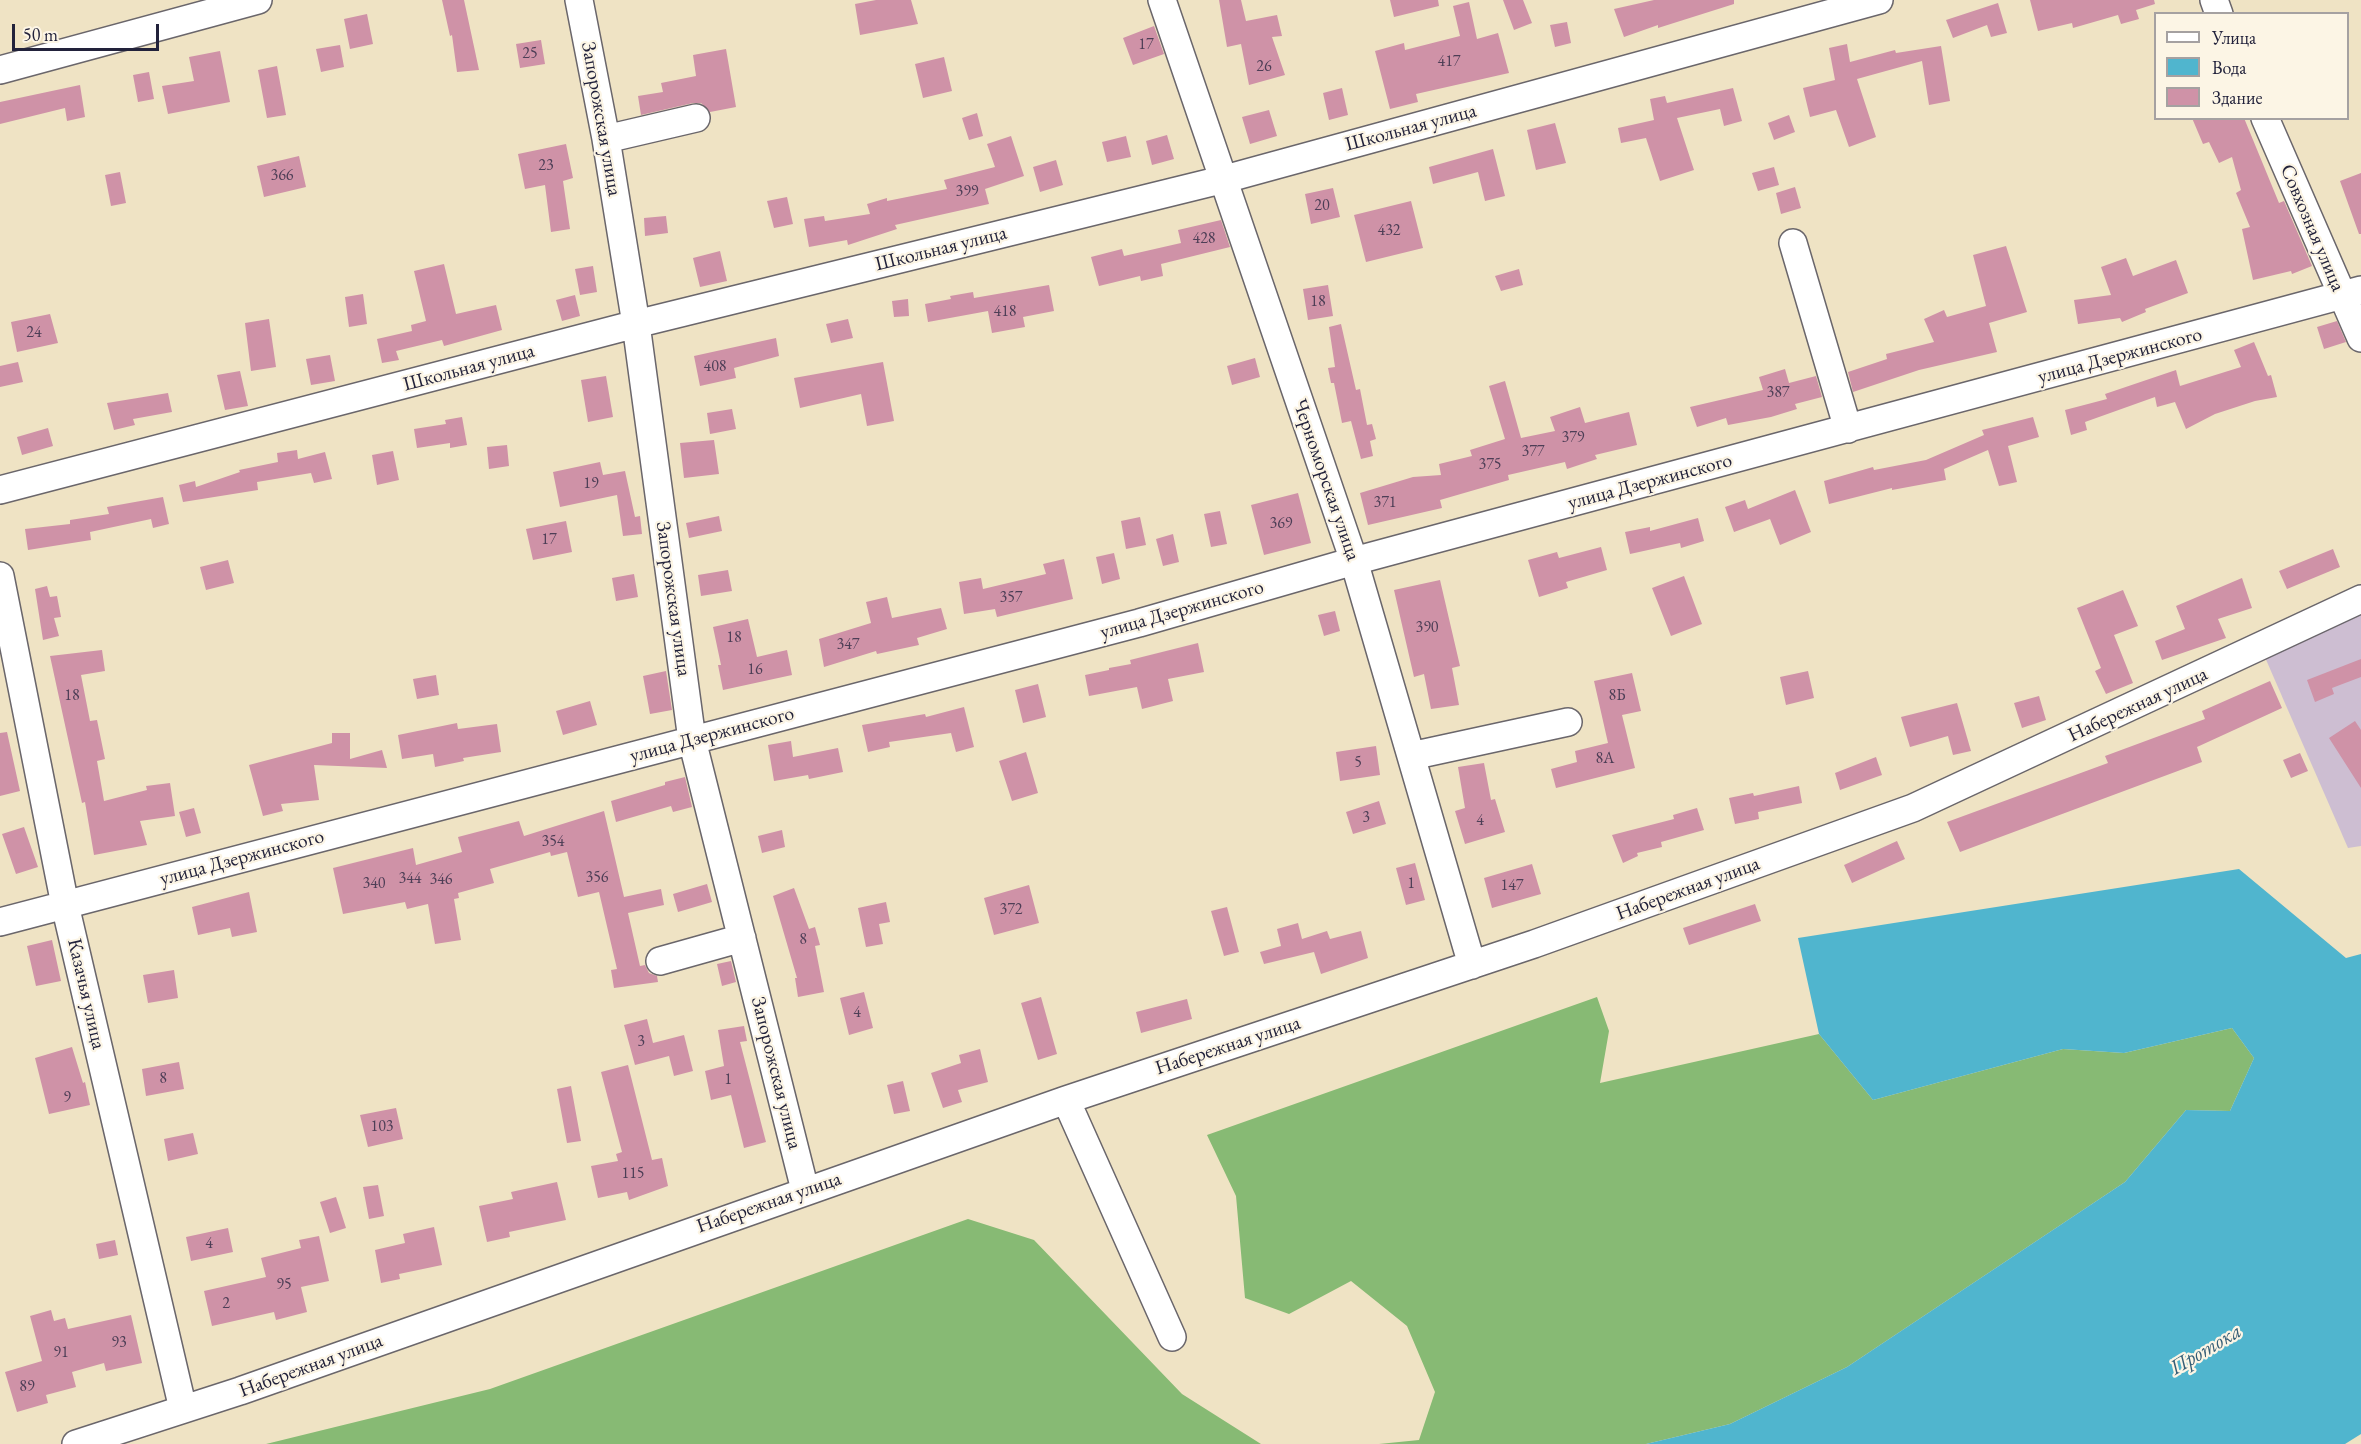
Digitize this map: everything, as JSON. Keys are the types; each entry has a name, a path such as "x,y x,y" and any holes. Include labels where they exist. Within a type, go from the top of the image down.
{"street":[{"path":"0,70 258,0"},
{"name":"Запорожская улица","path":"579,0 606,139 636,324 692,740 806,1190"},
{"name":"Черноморская улица","path":"1162,0 1354,561 1472,965"},
{"name":"Школьная улица","path":"0,490 636,324 1224,179 1879,0"},
{"path":"606,139 696,118"},
{"name":"Совхозная улица","path":"2266,120 2351,293 2361,338"},
{"path":"1793,243 1848,429"},
{"name":"улица Дзержинского","path":"0,922 1139,623 1354,561 2351,293"},
{"name":"Казачья улица","path":"0,576 65,905 183,1409"},
{"name":"Набережная улица","path":"76,1444 183,1409 1066,1100 1472,965 1913,808 2361,600"},
{"path":"1411,756 1568,722"},
{"path":"660,961 742,938"},
{"path":"1066,1100 1172,1337"}],"shaded area":[{"path":"2361,609 2361,846 2348,848 2264,655"}],"green space":[{"path":"1597,997 1609,1031 1600,1083 1819,1034 1873,1100 2063,1049 2124,1053 2232,1028 2254,1058 2230,1111 2186,1110 2125,1182 1847,1367 1730,1424 1646,1444 1379,1444 1419,1440 1435,1392 1407,1326 1351,1281 1289,1314 1245,1298 1236,1196 1207,1135"},
{"path":"968,1219 1034,1240 1182,1394 1261,1444 266,1444 490,1389"}],"water":[{"name":"Протока","path":"2239,869 2346,958 2361,954 2361,1434 2345,1444 1646,1444 1730,1424 1847,1367 2125,1182 2186,1110 2230,1111 2254,1058 2232,1028 2124,1053 2063,1049 1873,1100 1819,1034 1798,938"}],"building":[{"path":"442,0 464,0 479,70 457,72 452,35 450,36"},
{"path":"876,0 911,0 918,24 860,35 855,4"},
{"path":"1219,0 1241,0 1246,21 1277,15 1282,36 1272,37 1285,75 1249,85 1241,44 1227,47"},
{"path":"1390,0 1438,0 1439,6 1394,17"},
{"path":"1503,0 1523,0 1532,23 1514,30"},
{"path":"1654,0 1734,0 1734,4 1624,37 1614,9"},
{"path":"2030,0 2154,0 2155,4 2136,10 2139,19 2121,24 2118,15 2073,28 2072,23 2038,31"},
{"path":"1469,2 1477,39 1498,33 1509,73 1416,94 1418,102 1390,109 1375,51 1404,43 1405,50 1460,36 1453,6"},
{"path":"1998,3 2007,33 1991,37 1987,25 1953,38 1946,20"},
{"path":"367,14 373,44 350,49 344,19"},
{"path":"1567,22 1571,43 1555,47 1550,25"},
{"path":"1154,26 1164,54 1133,65 1123,38"},
{"path":"541,40 545,64 520,68 516,44"},
{"path":"1847,44 1850,62 1895,50 1896,53 1941,46 1950,101 1929,105 1922,61 1857,79 1876,137 1849,147 1836,110 1810,117 1803,88 1835,80 1829,48"},
{"path":"340,45 344,67 321,72 316,49"},
{"path":"726,49 736,107 710,112 701,103 693,103 641,115 638,96 663,92 661,83 696,76 693,55"},
{"path":"220,51 230,102 168,114 162,86 194,81 189,57"},
{"path":"944,57 952,91 923,98 915,64"},
{"path":"277,66 286,115 267,118 258,70"},
{"path":"149,72 154,99 138,102 133,75"},
{"path":"80,85 85,117 67,121 65,108 0,124 0,102"},
{"path":"1342,88 1348,115 1329,120 1323,93"},
{"path":"1733,88 1742,121 1724,126 1720,109 1677,118 1694,170 1660,181 1646,138 1621,143 1618,128 1654,120 1650,99 1665,96 1667,103"},
{"path":"1269,110 1277,136 1250,144 1242,117"},
{"path":"977,113 983,136 969,140 962,118"},
{"path":"1789,115 1795,132 1774,140 1768,123"},
{"path":"2193,120 2245,120 2279,203 2284,201 2312,266 2292,274 2291,271 2253,280 2242,229 2250,227 2236,193 2241,190 2232,157 2219,163 2209,142 2203,144"},
{"path":"1555,123 1566,163 1536,170 1527,130"},
{"path":"1167,135 1174,159 1152,165 1146,141"},
{"path":"1011,136 1024,176 985,189 989,204 895,225 897,229 848,245 847,240 809,247 804,219 824,216 825,221 870,214 867,204 887,198 887,201 947,189 944,180 995,167 987,144"},
{"path":"1126,136 1131,157 1107,162 1102,142"},
{"path":"566,144 573,178 563,181 570,229 551,232 545,185 525,189 518,154"},
{"path":"1493,149 1505,196 1485,201 1478,172 1433,184 1429,167"},
{"path":"299,156 306,187 264,197 257,166"},
{"path":"1056,160 1063,185 1040,192 1033,167"},
{"path":"1774,167 1779,185 1758,191 1752,173"},
{"path":"120,172 126,203 111,206 105,175"},
{"path":"2361,173 2361,234 2359,234 2340,181"},
{"path":"1795,187 1801,208 1781,214 1776,193"},
{"path":"1333,188 1340,217 1311,224 1305,194"},
{"path":"787,197 793,224 774,228 767,201"},
{"path":"1411,201 1423,248 1366,262 1354,215"},
{"path":"666,216 668,233 645,236 644,218"},
{"path":"1221,220 1230,247 1161,264 1163,276 1141,281 1140,276 1099,286 1091,257 1122,249 1124,256 1181,243 1178,230"},
{"path":"2006,246 2027,312 1989,323 1997,352 1919,370 1853,392 1848,372 1887,359 1886,354 1934,342 1924,319 1944,310 1947,317 1986,306 1973,255"},
{"path":"720,251 727,281 700,287 693,258"},
{"path":"2126,258 2133,276 2176,260 2188,293 2145,309 2146,312 2122,322 2120,318 2078,324 2074,300 2111,295 2101,267"},
{"path":"444,264 456,314 496,305 502,330 444,346 442,340 396,351 399,360 382,363 377,339 412,331 411,325 426,321 414,271"},
{"path":"593,266 597,292 580,295 575,269"},
{"path":"1519,269 1523,285 1501,291 1495,276"},
{"path":"1049,285 1054,311 1023,317 1025,327 992,333 988,311 928,322 925,304 951,299 950,296 973,292 974,298"},
{"path":"1328,285 1333,316 1308,320 1303,289"},
{"path":"363,294 367,324 349,327 345,297"},
{"path":"575,295 580,316 562,321 556,300"},
{"path":"908,299 909,316 894,317 892,301"},
{"path":"50,314 58,343 17,352 11,322"},
{"path":"269,319 276,367 251,371 245,323"},
{"path":"848,319 853,338 831,343 826,324"},
{"path":"2337,321 2346,342 2324,349 2317,327"},
{"path":"1341,324 1356,390 1360,389 1367,425 1372,424 1376,439 1370,441 1373,456 1361,459 1351,421 1342,423 1334,383 1331,383 1328,368 1335,367 1329,327"},
{"path":"776,338 779,356 734,368 736,378 700,386 694,356"},
{"path":"2254,342 2268,376 2271,375 2277,397 2255,401 2215,414 2186,429 2175,402 2157,407 2155,397 2085,422 2087,430 2071,435 2065,410 2107,399 2105,394 2176,370 2180,386 2241,367 2234,350"},
{"path":"330,355 335,381 311,385 306,359"},
{"path":"1255,358 1260,377 1232,385 1227,366"},
{"path":"18,362 23,382 0,387 0,366"},
{"path":"883,362 894,421 867,426 861,394 800,408 794,378"},
{"path":"1785,369 1789,383 1816,376 1822,397 1795,404 1797,409 1771,417 1728,425 1726,418 1697,427 1690,407 1763,390 1759,377"},
{"path":"240,371 248,406 225,410 217,375"},
{"path":"606,376 613,417 588,422 581,380"},
{"path":"1505,381 1521,438 1555,431 1550,417 1580,407 1585,423 1629,412 1637,445 1595,455 1597,459 1567,469 1565,462 1508,475 1509,480 1440,500 1442,508 1368,525 1360,493 1413,477 1441,475 1439,464 1472,456 1470,450 1505,439 1489,386"},
{"path":"168,393 172,412 133,419 135,425 114,430 107,403"},
{"path":"732,409 736,429 710,434 707,413"},
{"path":"462,417 467,445 450,448 450,443 417,448 414,429 446,424 445,420"},
{"path":"2033,417 2039,437 2008,446 2017,482 1999,486 1988,450 1944,469 1946,480 1892,490 1892,488 1829,504 1824,481 1873,467 1874,470 1926,460 1984,435 1982,430"},
{"path":"48,428 53,446 22,455 17,437"},
{"path":"714,440 719,474 684,478 680,443"},
{"path":"507,445 509,466 489,469 487,447"},
{"path":"297,450 298,459 325,452 332,479 314,483 311,473 257,482 258,490 183,502 179,485 195,481 196,487 240,472 239,470 278,462 277,453"},
{"path":"393,451 399,480 377,485 372,455"},
{"path":"600,462 603,475 625,471 635,517 640,516 642,534 623,536 617,495 560,507 553,472"},
{"path":"1795,490 1811,532 1780,545 1770,519 1734,532 1725,507 1745,500 1748,509"},
{"path":"1298,493 1311,543 1264,555 1251,505"},
{"path":"163,497 169,524 153,528 151,519 90,532 91,540 28,550 25,529 70,524 70,520 109,514 107,507"},
{"path":"1220,511 1227,544 1211,547 1204,514"},
{"path":"719,516 722,531 689,538 686,523"},
{"path":"1140,517 1146,545 1126,549 1121,521"},
{"path":"1698,518 1704,541 1681,548 1680,543 1630,554 1625,532 1650,527 1650,531"},
{"path":"566,521 572,552 533,560 526,529"},
{"path":"1173,534 1179,562 1163,566 1156,539"},
{"path":"1601,547 1607,570 1566,582 1568,588 1539,597 1528,560 1557,552 1559,558"},
{"path":"2333,549 2340,567 2287,589 2279,571"},
{"path":"1114,553 1120,579 1102,584 1096,557"},
{"path":"1064,559 1073,599 997,617 995,609 964,614 959,582 981,578 983,589 1046,574 1043,564"},
{"path":"228,560 234,583 206,590 200,567"},
{"path":"728,570 732,591 701,596 698,575"},
{"path":"634,574 638,597 616,601 612,578"},
{"path":"1684,576 1702,624 1671,636 1652,588"},
{"path":"2242,578 2252,608 2218,619 2226,638 2162,660 2155,641 2185,629 2176,606"},
{"path":"1440,580 1460,666 1452,668 1459,705 1431,709 1424,674 1414,677 1394,590"},
{"path":"47,586 50,597 57,596 61,617 54,618 59,636 43,640 35,589"},
{"path":"2123,590 2138,626 2114,635 2133,683 2106,694 2095,671 2101,668 2077,608"},
{"path":"887,597 892,618 941,608 947,629 917,638 919,645 877,654 876,651 824,667 819,639 871,623 866,602"},
{"path":"1335,611 1340,631 1324,636 1318,615"},
{"path":"748,619 757,657 787,650 792,675 723,690 718,665 721,665 713,627"},
{"path":"1198,643 1204,672 1168,679 1173,701 1142,709 1137,687 1089,696 1085,675 1131,664 1130,660"},
{"path":"102,650 105,671 81,675 90,721 97,720 105,759 97,761 104,801 147,790 146,786 170,783 175,816 140,821 147,845 94,855 85,802 82,803 50,656"},
{"path":"2361,659 2361,677 2332,688 2334,694 2315,702 2307,680"},
{"path":"666,671 672,710 650,714 643,676"},
{"path":"1808,671 1814,698 1786,705 1780,677"},
{"path":"1632,673 1641,711 1622,715 1635,768 1556,788 1551,769 1577,762 1575,751 1608,743 1594,681"},
{"path":"436,675 439,695 417,699 413,679"},
{"path":"2270,681 2282,708 2197,747 2202,762 1960,852 1947,822 2108,763 2105,756 2205,719 2202,711"},
{"path":"1038,684 1046,717 1023,723 1015,690"},
{"path":"2039,696 2046,720 2022,728 2014,703"},
{"path":"590,701 597,725 563,735 556,711"},
{"path":"1957,703 1971,751 1953,755 1948,736 1910,747 1901,717"},
{"path":"964,707 974,747 956,752 951,733 889,742 890,747 868,752 862,725 925,714 926,717"},
{"path":"2355,721 2361,730 2361,788 2329,738"},
{"path":"457,723 458,729 497,724 501,752 463,758 464,761 435,767 433,754 402,759 398,735"},
{"path":"7,732 20,791 0,796 0,733"},
{"path":"332,733 350,733 350,759 382,750 387,768 314,765 319,800 281,804 283,811 263,816 249,765 332,743"},
{"path":"791,741 793,757 838,748 843,772 809,779 808,775 774,781 768,745"},
{"path":"1376,746 1380,775 1340,781 1336,752"},
{"path":"1026,752 1038,793 1012,801 999,761"},
{"path":"2300,753 2308,771 2291,778 2283,760"},
{"path":"1876,757 1882,775 1840,790 1835,773"},
{"path":"1484,763 1491,800 1495,799 1505,832 1465,844 1455,811 1465,808 1458,767"},
{"path":"685,777 692,807 673,812 671,806 616,822 611,801"},
{"path":"1799,786 1802,803 1758,812 1759,819 1735,824 1729,798 1753,793 1754,796"},
{"path":"1379,801 1386,824 1353,834 1346,812"},
{"path":"194,808 201,833 186,837 179,812"},
{"path":"1697,808 1704,830 1661,842 1662,847 1637,853 1638,856 1623,863 1612,835 1674,819 1673,815"},
{"path":"604,811 624,897 661,889 664,905 628,913 640,966 645,965 649,973 657,976 658,982 614,988 611,970 617,969 599,892 578,897 567,852 551,856 550,852 490,869 494,883 458,893 459,898 454,899 461,940 435,944 428,904 407,909 405,902 343,914 333,868 413,848 416,865 462,852 458,837 519,821 524,836"},
{"path":"24,827 38,867 16,874 2,834"},
{"path":"782,830 785,847 762,853 758,836"},
{"path":"1897,841 1905,859 1852,883 1844,865"},
{"path":"1415,863 1425,900 1406,905 1396,868"},
{"path":"1532,864 1541,894 1492,908 1484,878"},
{"path":"707,884 712,902 678,912 673,894"},
{"path":"1029,885 1039,923 994,935 984,898"},
{"path":"794,888 809,929 815,927 820,945 815,946 824,992 798,997 795,978 797,978 773,896"},
{"path":"249,892 257,932 232,937 230,928 198,935 192,907"},
{"path":"886,902 890,922 879,924 883,944 866,947 858,908"},
{"path":"1755,904 1761,921 1689,945 1683,928"},
{"path":"1227,907 1239,952 1224,956 1211,911"},
{"path":"1298,923 1302,939 1327,931 1330,939 1361,931 1368,958 1321,974 1314,952 1264,964 1260,952 1281,946 1277,929"},
{"path":"52,940 61,981 36,986 27,946"},
{"path":"731,961 736,982 722,986 717,964"},
{"path":"174,970 178,998 148,1003 143,975"},
{"path":"864,992 873,1028 849,1035 840,998"},
{"path":"1041,997 1057,1054 1038,1060 1021,1003"},
{"path":"1187,999 1192,1019 1141,1033 1136,1012"},
{"path":"647,1019 653,1043 684,1035 693,1071 674,1076 669,1056 635,1065 624,1025"},
{"path":"744,1026 747,1041 740,1042 766,1142 744,1148 731,1095 711,1100 705,1071 724,1066 718,1030"},
{"path":"72,1047 83,1083 85,1082 90,1105 49,1114 35,1058"},
{"path":"980,1049 988,1082 958,1090 962,1102 943,1108 931,1073 961,1063 959,1055"},
{"path":"179,1062 184,1089 146,1096 142,1069"},
{"path":"628,1065 652,1160 662,1158 668,1186 629,1200 627,1192 598,1198 591,1166 618,1161 616,1154 622,1152 601,1072"},
{"path":"903,1081 910,1111 894,1114 887,1085"},
{"path":"571,1086 581,1141 567,1143 557,1089"},
{"path":"396,1108 403,1139 368,1147 360,1115"},
{"path":"193,1133 198,1154 168,1161 164,1139"},
{"path":"557,1182 566,1220 509,1232 510,1237 487,1242 479,1206 513,1199 511,1192"},
{"path":"378,1185 384,1216 369,1219 363,1187"},
{"path":"336,1197 346,1228 330,1233 320,1202"},
{"path":"434,1227 442,1265 399,1274 400,1279 381,1283 375,1250 405,1243 403,1234"},
{"path":"228,1228 233,1252 191,1261 186,1237"},
{"path":"319,1236 329,1281 301,1287 307,1312 276,1320 274,1312 212,1326 204,1291 266,1277 261,1258 301,1248 299,1240"},
{"path":"115,1240 118,1255 99,1259 96,1244"},
{"path":"51,1310 54,1321 65,1318 68,1329 131,1315 142,1363 106,1371 104,1363 72,1372 76,1387 46,1395 48,1403 17,1412 5,1372 42,1361 30,1316"}]}
